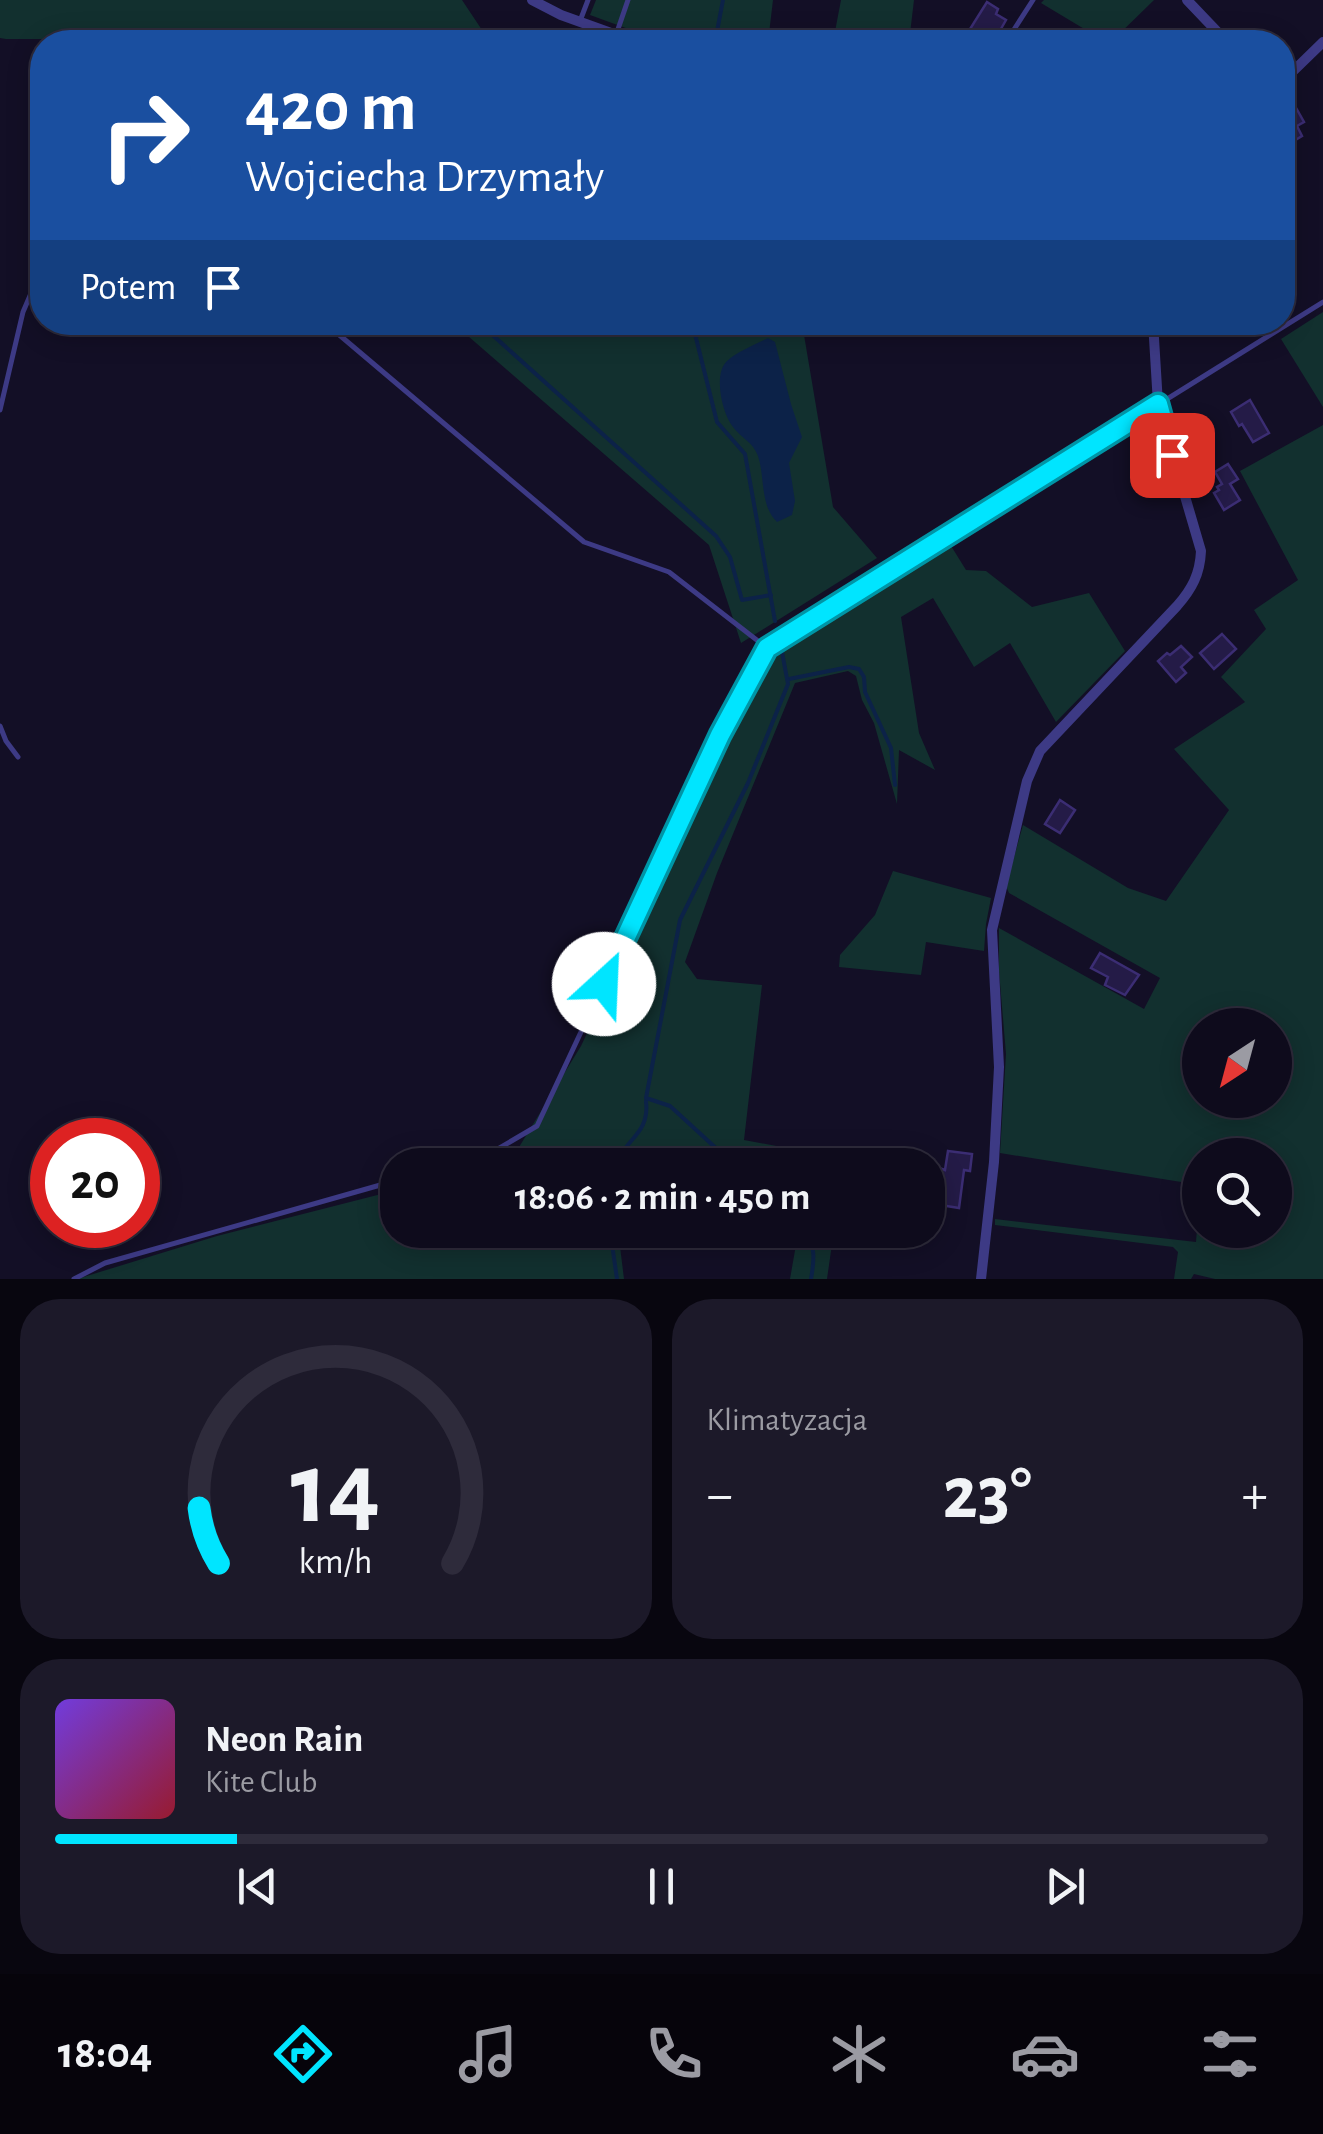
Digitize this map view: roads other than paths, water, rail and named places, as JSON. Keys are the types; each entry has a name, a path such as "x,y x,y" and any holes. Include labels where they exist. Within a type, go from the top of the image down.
{"street":[{"path":"532,0 602,30"},
{"path":"1187,0 1216,30"},
{"path":"1295,69 1323,42"},
{"path":"981,1279 994,1162 999,1067 992,930 1032,767 1040,752 1178,606 1200,568 1201,551 1158,404 1154,335"}],"lane":[{"path":"580,22 588,0"},
{"path":"618,30 628,0"},
{"path":"1013,30 1032,0"},
{"path":"0,410 30,297"},
{"path":"1295,319 1323,302"},
{"path":"339,335 584,542 669,572 767,648"},
{"path":"501,1148 538,1126 720,735 767,648 1270,335"},
{"path":"0,726 18,757"},
{"path":"74,1279 105,1263 380,1185"}],"water":[{"path":"768,338 775,342 802,437 789,463 795,501 792,515 777,522 765,500 758,456 729,421 720,384 727,361"}],"waterway":[{"path":"717,30 723,0"},
{"path":"492,335 716,536 730,557 742,600 771,595"},
{"path":"695,335 717,422 745,454 775,621"},
{"path":"716,1148 670,1106 646,1098 680,920 748,783 788,684 782,652"},
{"path":"789,679 849,667 859,669 865,692 891,748 895,785"},
{"path":"625,1148 645,1121 646,1101"},
{"path":"613,1248 617,1279"},
{"path":"811,1279 812,1248"}]}
